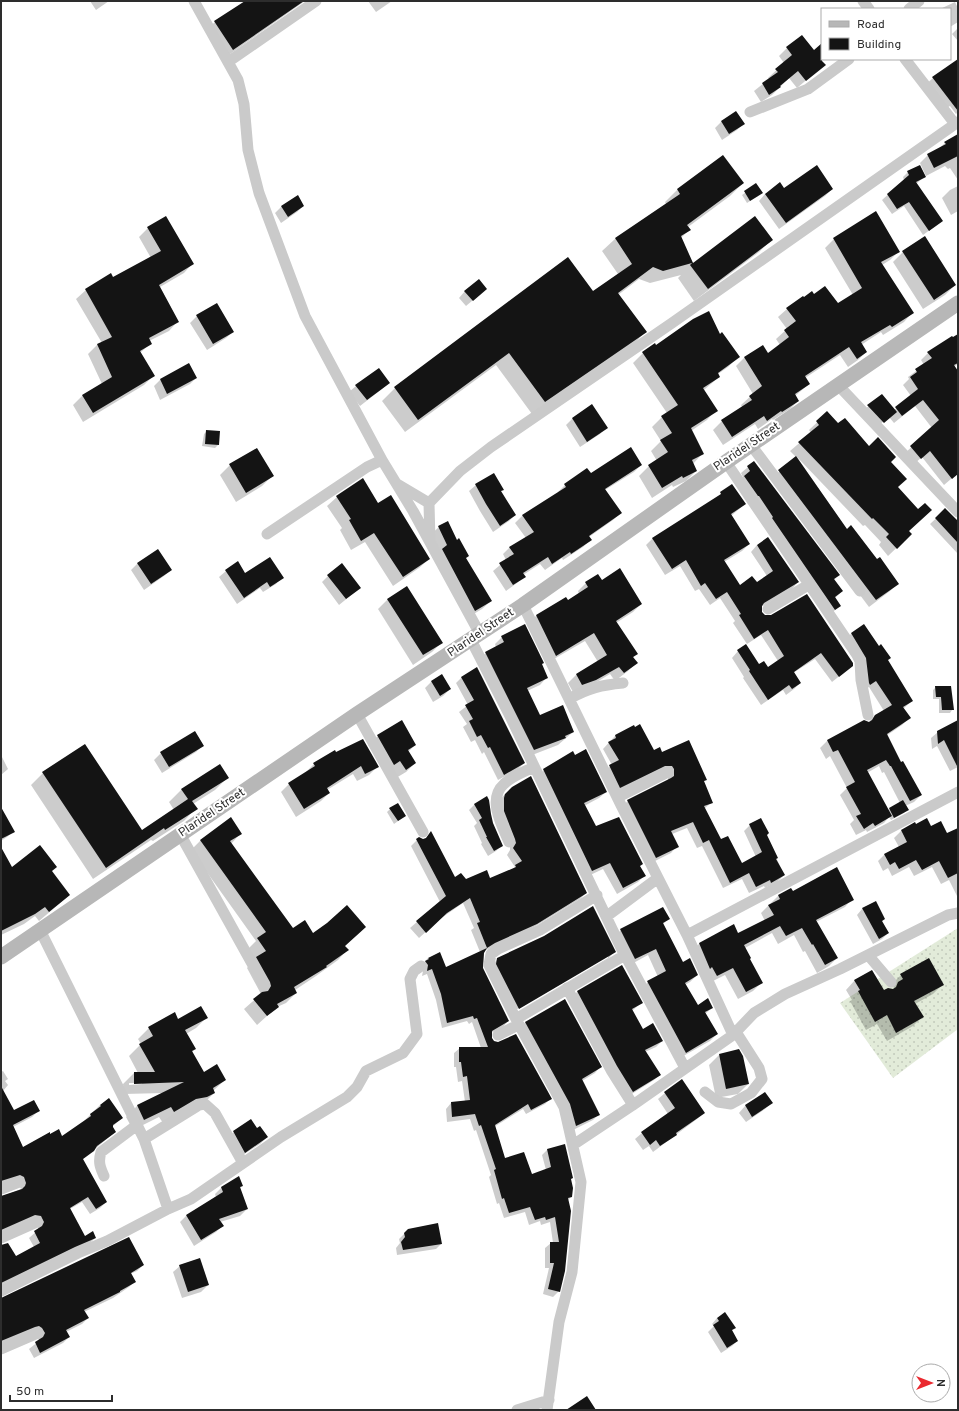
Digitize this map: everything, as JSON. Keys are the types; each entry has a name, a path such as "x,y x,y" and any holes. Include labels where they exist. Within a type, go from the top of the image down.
{"street":[{"path":"194,1 238,80 244,104 248,150 259,193 305,316 382,460 413,511 476,637 511,718 625,956 685,1068"},
{"path":"228,62 316,1"},
{"path":"910,8 920,1"},
{"path":"750,112 808,89 849,60"},
{"path":"430,545 429,503 460,470 957,123 906,60"},
{"name":"Plaridel Street","path":"2,953 40,930 357,714 476,637 726,462 958,303"},
{"path":"838,385 958,512"},
{"path":"751,445 860,591"},
{"path":"267,534 367,467 382,460"},
{"path":"726,462 860,660 861,680 868,715"},
{"path":"395,482 429,503"},
{"path":"768,610 810,584"},
{"path":"523,605 687,935 734,1034 759,1068 762,1079 751,1093 731,1104 718,1102 704,1092"},
{"path":"570,699 583,691 598,686 623,683"},
{"path":"357,714 423,832"},
{"path":"508,842 498,816 496,804 497,793 503,784 511,778 534,767"},
{"path":"618,797 668,772"},
{"path":"687,935 958,792"},
{"path":"180,834 264,985"},
{"path":"607,916 658,878"},
{"path":"516,1410 548,1405 559,1322 572,1272 581,1182 564,1108 517,1022 489,965 492,954 498,949 540,930 597,895"},
{"path":"573,1145 734,1034 754,1013 784,994 868,955 948,915 958,912"},
{"path":"40,930 144,1139 168,1209"},
{"path":"868,955 891,982"},
{"path":"498,1035 567,988 625,956"},
{"path":"1,1291 191,1199 281,1137 347,1097 357,1087 366,1071 403,1053 417,1034 410,979 414,971 421,966"},
{"path":"567,988 611,1070 633,1105"},
{"path":"144,1139 199,1105 205,1104 215,1113 243,1163"},
{"path":"104,1176 99,1164 101,1152 137,1125"},
{"path":"1,1189 19,1182"},
{"path":"1,1238 37,1222"},
{"path":"1,1349 38,1333"}],"green space":[{"path":"958,928 958,1029 893,1078 840,1003"}],"building":[{"path":"245,1 304,1 233,50 214,21"},
{"path":"802,35 814,50 821,44 821,60 826,65 806,81 798,71 780,86 781,87 769,95 762,83 778,72 775,69 792,55 786,47"},
{"path":"958,59 958,111 932,77"},
{"path":"736,111 745,124 729,134 721,121"},
{"path":"958,134 958,156 934,168 927,154 946,144 944,142"},
{"path":"723,155 744,183 687,225 691,230 681,236 693,263 755,216 773,240 708,289 690,265 692,263 663,271 653,267 618,293 647,332 545,402 509,353 418,420 394,387 568,257 593,291 632,264 615,238 680,194 677,189"},
{"path":"817,165 833,189 786,223 765,194 780,182 784,188"},
{"path":"920,165 926,177 916,182 943,221 929,231 909,202 897,209 887,194 909,175 907,171"},
{"path":"756,183 763,193 750,201 744,191"},
{"path":"298,195 304,206 288,217 281,206"},
{"path":"876,211 900,252 881,262 914,313 892,327 890,325 861,342 867,352 857,359 849,347 805,376 810,384 795,394 799,401 767,421 764,416 732,437 721,420 752,400 749,396 762,386 744,357 763,345 768,353 789,337 784,330 796,321 786,308 803,296 804,297 812,291 814,294 825,286 838,303 862,288 833,238"},
{"path":"166,216 194,264 159,285 179,322 149,338 152,344 140,351 155,376 93,413 82,395 112,377 97,344 112,337 85,289 111,273 113,277 161,251 147,227"},
{"path":"925,236 956,285 934,300 902,251"},
{"path":"479,279 487,289 473,301 464,291"},
{"path":"217,303 234,332 213,344 196,315"},
{"path":"709,311 720,334 722,332 740,357 718,373 720,377 703,388 718,411 691,428 704,454 692,460 697,471 683,478 682,476 662,488 648,465 668,452 660,440 672,433 661,416 678,405 642,352 655,343 656,345 693,319"},
{"path":"958,334 958,363 954,365 958,371 958,474 952,479 930,451 921,459 910,446 939,420 923,400 902,416 895,407 918,389 910,377 917,372 915,369 932,358 927,352 952,336 953,337"},
{"path":"189,363 197,378 167,394 160,379"},
{"path":"379,368 390,383 367,400 355,385"},
{"path":"882,394 897,412 884,423 867,405"},
{"path":"592,404 608,428 587,442 572,418"},
{"path":"827,411 838,423 845,418 869,446 878,437 896,457 891,462 907,479 898,487 918,509 925,503 932,510 909,531 912,534 897,549 886,537 889,534 873,518 872,519 798,442 819,425 816,421"},
{"path":"206,430 220,431 219,445 205,444"},
{"path":"631,447 642,465 605,489 622,513 589,536 592,540 571,554 570,552 552,564 548,557 523,573 526,577 513,585 499,563 514,554 509,547 534,532 522,515 566,487 564,484 587,468 591,473"},
{"path":"257,448 274,476 246,493 229,464"},
{"path":"796,456 847,529 851,525 877,559 880,557 899,584 876,600 778,470"},
{"path":"754,461 840,575 834,579 843,591 835,597 841,606 835,610 744,476 750,471 747,466"},
{"path":"494,473 504,490 501,491 516,515 500,526 475,484"},
{"path":"363,478 378,503 391,495 430,559 403,577 374,533 361,541 349,520 351,519 336,496"},
{"path":"732,484 746,504 731,514 750,544 724,560 740,585 752,576 757,582 773,571 757,545 768,537 799,582 764,603 762,606 762,612 765,615 771,615 807,594 853,663 853,666 839,677 821,653 794,672 801,683 792,689 789,685 768,700 737,650 746,644 759,664 764,661 768,667 784,656 768,630 754,639 727,592 716,599 705,583 701,586 686,560 672,569 652,538 721,494 720,492"},
{"path":"945,508 958,521 958,543 935,518"},
{"path":"448,521 457,540 459,538 469,556 466,558 492,601 475,611 442,549 447,545 438,526"},
{"path":"158,549 172,570 151,584 137,563"},
{"path":"270,557 284,578 270,587 267,582 244,598 225,570 238,561 245,573"},
{"path":"342,563 361,588 346,599 327,575"},
{"path":"620,568 642,604 616,621 638,654 633,657 638,663 624,673 619,667 596,680 582,685 576,674 607,655 594,633 556,656 536,615 566,597 568,600 588,587 585,582 598,574 602,580"},
{"path":"407,586 443,643 423,655 387,599"},
{"path":"525,624 544,663 542,664 548,678 527,688 540,715 563,705 574,732 565,736 566,738 534,750 485,652 504,642 501,636"},
{"path":"864,624 879,646 881,644 891,658 888,660 913,701 903,707 911,718 887,734 901,762 903,761 922,795 910,801 891,766 886,760 867,770 892,816 875,826 873,823 864,829 856,816 861,814 846,787 855,782 838,750 833,752 827,740 864,720 869,722 875,715 892,705 876,681 870,685 866,658 851,633"},
{"path":"477,667 525,763 504,775 490,747 488,748 481,735 477,737 469,721 473,719 465,705 474,700 461,677"},
{"path":"442,674 451,689 440,696 431,681"},
{"path":"935,686 951,686 954,710 942,710 941,697 936,697"},
{"path":"402,720 416,745 408,750 416,763 406,770 400,761 394,765 377,735"},
{"path":"958,720 958,768 944,740 938,744 937,731"},
{"path":"640,724 654,750 660,747 662,752 689,740 707,780 704,781 713,803 704,806 721,839 728,836 742,863 762,852 749,824 761,818 769,833 767,835 778,858 776,859 785,875 771,883 770,880 756,887 749,873 730,883 709,840 703,843 693,822 671,831 679,847 656,858 627,800 671,778 674,776 674,769 672,766 665,766 620,788 609,765 619,760 608,742 616,738 615,735 634,725 635,727"},
{"path":"195,731 204,746 169,767 160,752"},
{"path":"363,739 379,767 365,774 361,766 327,788 330,793 304,809 288,783 315,766 313,763 335,750 336,752"},
{"path":"85,744 142,830 188,799 181,789 220,764 229,778 192,801 198,809 165,830 164,828 106,868 42,772"},
{"path":"586,749 607,792 584,803 596,826 619,817 643,864 640,866 646,876 623,888 610,863 592,871 543,769 573,751 575,755"},
{"path":"531,776 587,893 537,924 487,948 477,923 480,922 470,898 447,913 426,933 416,921 446,896 416,839 419,837 423,839 426,838 431,831 455,877 461,873 466,879 487,870 490,878 516,867 515,865 522,861 513,848 516,843 504,811 504,798 505,794 512,787"},
{"path":"487,796 493,823 503,846 494,851 479,820 482,818 474,804"},
{"path":"903,800 909,810 894,818 889,808"},
{"path":"398,803 406,816 398,821 389,808"},
{"path":"1,807 15,832 1,839"},
{"path":"231,817 242,834 230,841 293,928 305,920 313,933 347,905 366,927 345,946 349,950 326,966 327,967 294,987 297,993 277,1004 279,1007 267,1016 253,999 262,992 268,991 271,986 256,957 266,951 257,938 266,932 200,840"},
{"path":"927,818 931,826 941,821 947,833 958,828 958,873 948,878 939,861 922,870 916,860 899,869 895,862 890,865 884,854 907,842 901,830 915,822 916,824"},
{"path":"40,845 57,867 52,871 70,895 49,912 45,907 35,914 1,931 1,847 12,867"},
{"path":"837,867 854,900 816,920 838,958 825,965 802,928 786,936 780,926 744,945 763,983 746,992 733,968 717,976 712,967 710,969 699,943 734,924 738,933 774,915 768,905 780,899 778,895 791,888 793,891"},
{"path":"876,901 885,919 882,921 889,933 879,939 862,908"},
{"path":"593,906 616,952 519,1009 496,964 497,958 544,936"},
{"path":"663,907 670,919 663,923 683,962 690,958 698,975 685,983 698,1005 708,998 713,1008 705,1012 718,1034 686,1053 647,981 666,971 656,949 635,959 620,929"},
{"path":"487,948 484,953 483,968 509,1021 492,1031 492,1038 494,1041 498,1042 516,1034 552,1099 531,1110 528,1104 495,1125 505,1158 524,1152 532,1174 551,1167 547,1149 565,1144 573,1178 571,1179 573,1188 572,1197 568,1198 571,1211 565,1271 560,1292 548,1289 554,1263 550,1263 550,1242 559,1242 555,1217 546,1220 545,1217 535,1220 530,1207 509,1213 504,1198 502,1199 494,1170 496,1169 481,1125 479,1126 475,1114 452,1117 451,1102 470,1100 467,1076 463,1077 461,1062 459,1062 459,1047 488,1047 477,1018 474,1019 473,1016 447,1023 441,994 432,969 427,971 428,965 425,961 440,952 446,967"},
{"path":"929,958 944,985 914,1001 924,1017 896,1033 887,1015 875,1022 858,991 860,990 854,980 872,970 884,990 888,988 893,989 896,987 898,982 903,979 900,974"},
{"path":"622,965 643,1003 632,1009 643,1029 653,1023 663,1041 645,1050 661,1075 633,1092 617,1066 577,991"},
{"path":"565,999 602,1067 582,1079 600,1115 576,1126 570,1104 525,1022"},
{"path":"201,1006 208,1018 185,1030 196,1049 192,1051 204,1072 217,1064 226,1080 213,1088 215,1093 207,1097 196,1099 174,1112 171,1107 144,1120 137,1105 184,1082 134,1084 134,1072 155,1072 139,1044 153,1036 148,1027 175,1012 178,1019"},
{"path":"739,1049 743,1056 749,1084 726,1089 719,1054"},
{"path":"682,1079 705,1113 660,1146 656,1140 650,1145 641,1132 675,1108 664,1092"},
{"path":"1,1086 14,1110 34,1100 40,1111 13,1125 23,1147 50,1132 50,1134 59,1129 62,1136 91,1116 90,1114 109,1098 123,1118 113,1125 116,1132 83,1159 107,1202 96,1209 88,1197 70,1208 85,1236 93,1231 96,1238 1,1283 1,1245 8,1243 16,1256 40,1243 34,1231 42,1226 44,1222 41,1216 35,1215 1,1230 1,1196 22,1189 26,1183 24,1177 20,1175 1,1181"},
{"path":"765,1092 773,1103 752,1117 745,1105"},
{"path":"251,1119 257,1128 260,1126 268,1137 245,1153 233,1131"},
{"path":"239,1176 243,1186 240,1187 248,1209 219,1219 224,1226 201,1240 186,1215 223,1192 221,1187"},
{"path":"438,1223 442,1244 403,1250 401,1242 405,1237 404,1233 408,1229"},
{"path":"129,1237 144,1265 131,1273 136,1282 120,1292 84,1310 89,1318 66,1330 70,1337 40,1353 35,1342 43,1337 45,1333 39,1326 1,1341 1,1298"},
{"path":"200,1258 209,1285 188,1292 179,1265"},
{"path":"725,1312 736,1328 732,1330 738,1341 727,1348 713,1325 719,1321 717,1318"},
{"path":"587,1396 596,1410 566,1410"}]}
